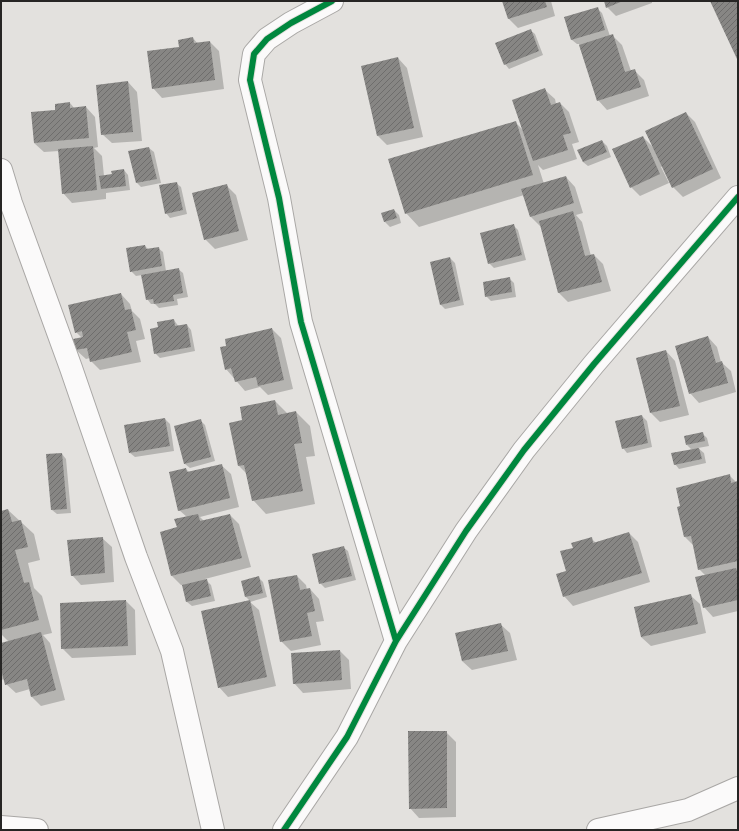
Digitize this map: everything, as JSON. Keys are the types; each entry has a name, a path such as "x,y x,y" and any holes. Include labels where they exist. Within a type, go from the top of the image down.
{"street":[{"path":"332,1 291,23 267,39 254,54 250,80 279,198 301,322 396,641"},
{"path":"1,170 6,205 71,368 136,557 172,651 213,830"},
{"path":"284,830 347,737 396,641 466,530 524,450 594,364 738,197"},
{"path":"598,830 688,810 738,788"},
{"path":"1,827 37,830"}],"building":[{"path":"502,1 545,1 547,7 508,19"},
{"path":"604,1 623,1 606,8"},
{"path":"710,1 738,1 737,59"},
{"path":"598,7 605,30 571,40 564,17"},
{"path":"531,29 539,51 504,65 495,43"},
{"path":"613,34 625,72 635,69 641,87 597,101 579,45"},
{"path":"193,37 194,43 210,41 215,80 152,89 147,51 179,47 178,40"},
{"path":"398,57 414,128 377,136 361,66"},
{"path":"128,81 133,132 101,135 96,85"},
{"path":"545,88 551,105 560,102 571,133 563,135 568,150 533,161 512,100"},
{"path":"70,102 70,108 86,106 89,138 34,143 31,112 55,110 55,104"},
{"path":"686,112 713,169 672,188 645,131"},
{"path":"516,121 533,175 405,214 388,159"},
{"path":"643,136 660,174 630,188 612,149"},
{"path":"602,140 607,152 583,162 577,150"},
{"path":"93,146 97,190 62,194 58,149"},
{"path":"149,147 157,179 136,183 128,151"},
{"path":"124,169 126,186 101,189 99,176 112,174 111,171"},
{"path":"566,176 574,203 530,217 521,189"},
{"path":"177,182 183,210 165,214 159,185"},
{"path":"227,184 239,231 204,240 192,193"},
{"path":"394,209 397,218 384,222 381,213"},
{"path":"573,211 585,256 594,254 602,282 558,293 539,221"},
{"path":"514,224 522,255 488,264 480,233"},
{"path":"145,245 146,249 159,247 162,266 130,272 126,248"},
{"path":"450,257 460,300 440,305 430,262"},
{"path":"179,268 183,293 173,295 174,301 154,304 153,299 146,300 141,275"},
{"path":"510,277 512,292 485,297 483,282"},
{"path":"121,293 125,310 131,309 136,330 127,332 132,352 90,362 87,348 75,350 73,339 83,337 82,331 75,333 68,305"},
{"path":"174,319 175,326 187,324 191,347 154,354 150,329 158,327 157,322"},
{"path":"272,328 284,380 258,386 256,377 235,382 231,368 225,370 220,347 226,346 225,339"},
{"path":"708,336 716,363 722,361 728,383 689,394 675,346"},
{"path":"666,350 680,406 650,413 636,358"},
{"path":"275,400 278,415 296,411 302,443 294,444 303,491 252,501 244,465 238,466 229,423 242,420 240,407"},
{"path":"642,415 648,443 622,449 615,421"},
{"path":"165,418 170,446 129,453 124,425"},
{"path":"201,419 211,457 184,464 174,426"},
{"path":"703,432 705,441 686,445 684,436"},
{"path":"699,448 702,459 674,465 671,453"},
{"path":"62,453 67,509 51,510 46,454"},
{"path":"222,464 230,498 178,511 169,472 186,468 187,472"},
{"path":"730,474 731,483 738,481 738,561 698,570 691,536 684,537 677,507 680,506 676,488"},
{"path":"8,509 12,522 21,520 28,547 15,550 24,583 29,582 39,620 1,630 1,511"},
{"path":"198,514 200,521 230,514 242,558 171,576 160,532 177,527 174,519"},
{"path":"629,532 642,573 563,597 556,574 566,571 560,551 573,548 571,543 592,537 593,543"},
{"path":"103,537 105,573 71,576 67,540"},
{"path":"344,546 352,576 319,584 312,554"},
{"path":"736,568 738,574 738,600 703,608 695,577"},
{"path":"297,575 300,590 310,588 315,611 307,613 312,636 280,642 268,580"},
{"path":"259,576 263,593 245,597 241,581"},
{"path":"207,579 211,596 186,602 182,585"},
{"path":"691,594 698,624 641,637 634,607"},
{"path":"126,600 128,646 61,649 60,603"},
{"path":"250,600 267,677 218,688 201,611"},
{"path":"501,623 508,651 462,661 455,633"},
{"path":"41,632 56,690 31,697 27,679 5,685 1,669 1,643"},
{"path":"340,650 342,680 293,684 291,653"},
{"path":"408,731 447,731 447,808 409,809"}],"cycle path":[{"path":"332,1 291,23 267,39 254,54 250,80 279,198 301,322 396,641"},
{"path":"284,830 347,737 396,641 466,531 524,450 594,364 738,197"}]}
